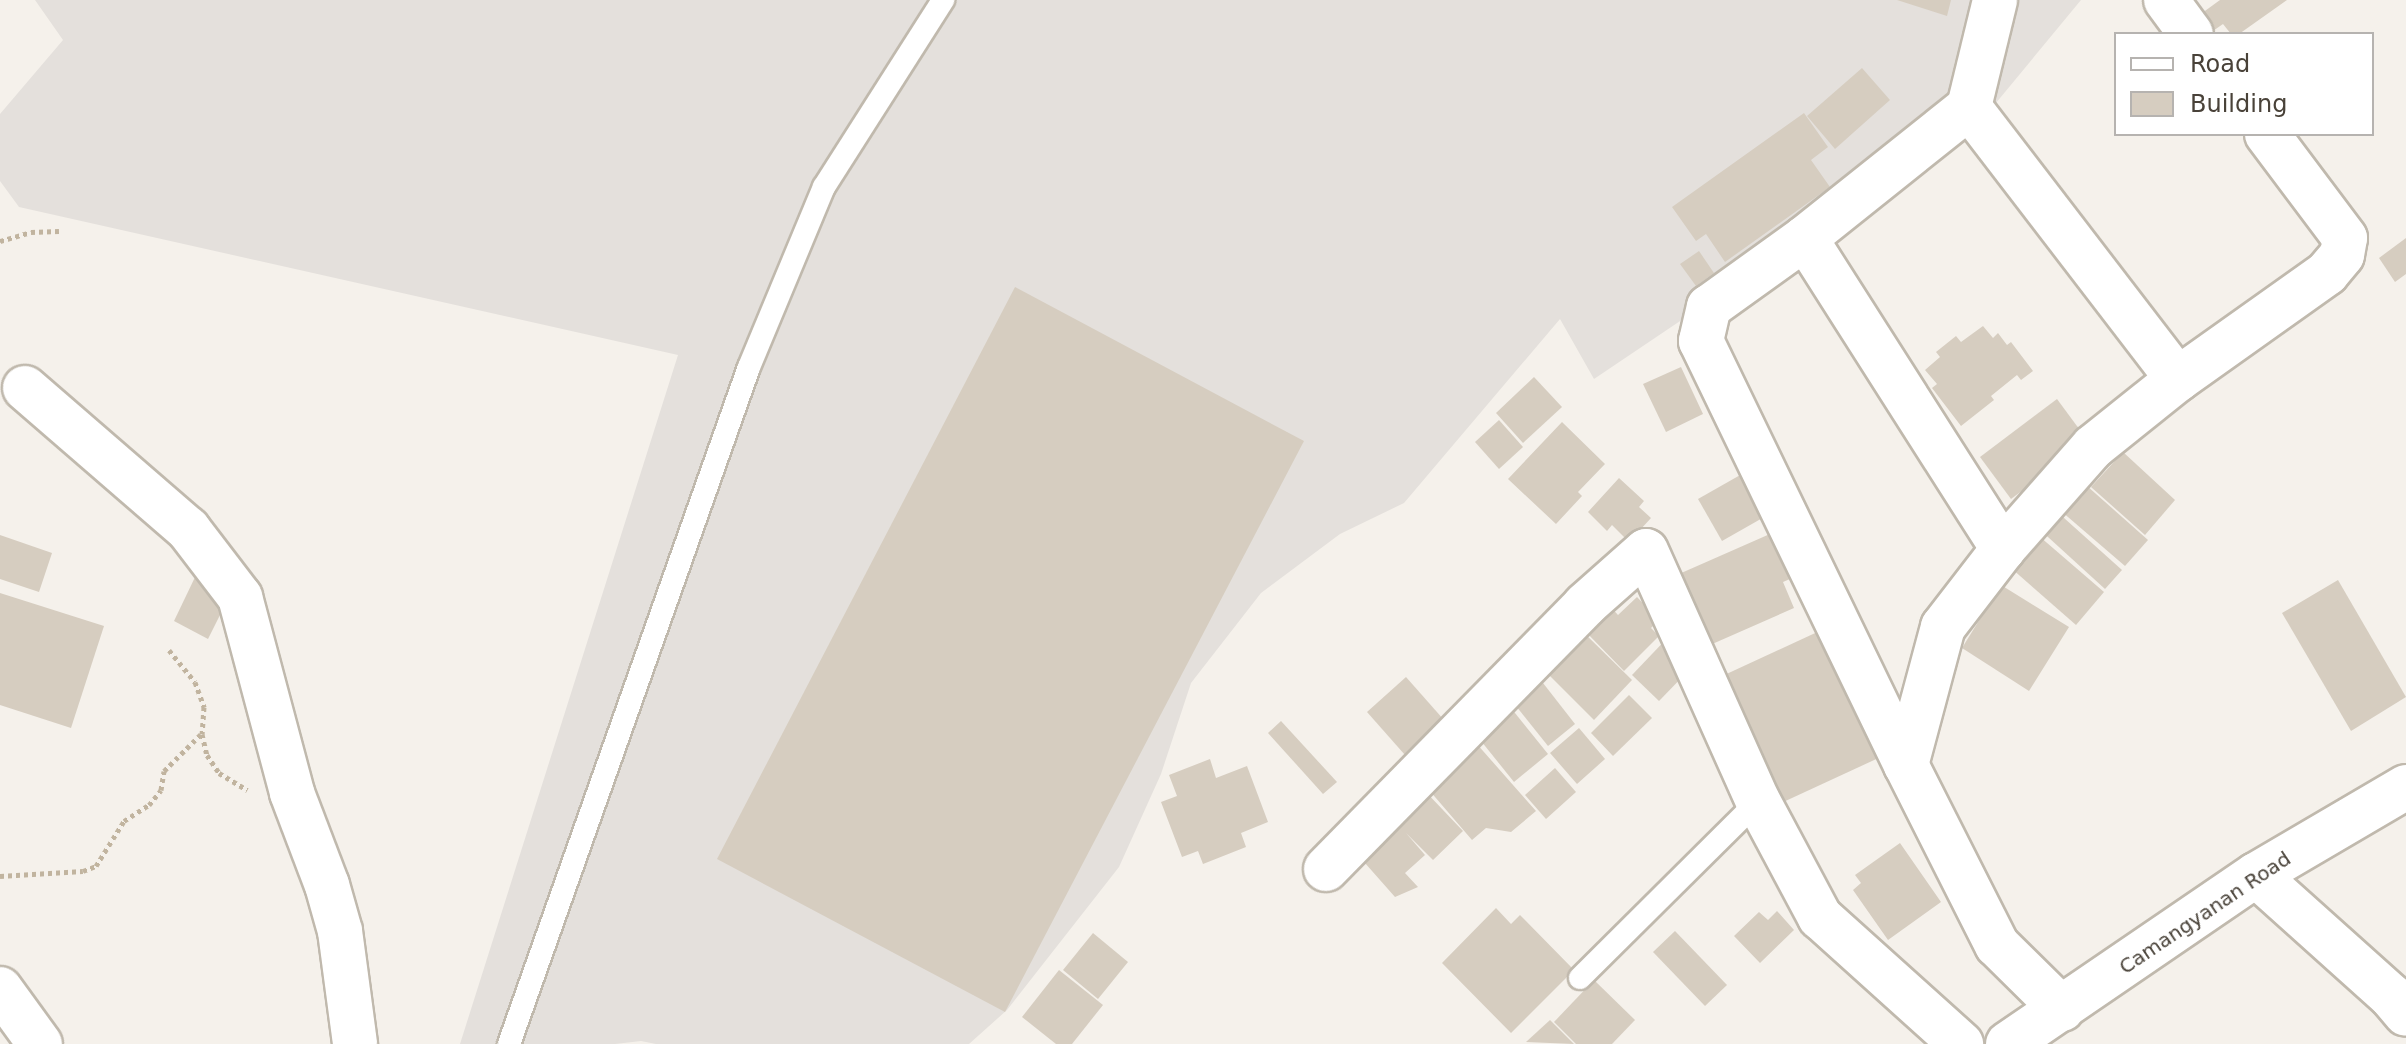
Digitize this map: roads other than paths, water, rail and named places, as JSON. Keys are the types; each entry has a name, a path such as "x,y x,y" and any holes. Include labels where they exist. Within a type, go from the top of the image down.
{"street":[{"path":"1995,0 1969,107 1805,238 1709,307 1701,341 1906,765 1997,945 2062,1009"},
{"path":"2166,0 2190,32"},
{"path":"1969,107 2178,379"},
{"path":"1906,765 1943,627 2003,549 2093,447 2178,379 2327,273 2342,255 2345,238 2268,136"},
{"path":"1805,238 2003,549"},
{"path":"25,388 188,529 240,597 292,793 327,885 340,931 355,1044"},
{"path":"1326,869 1585,605 1646,551 1758,801 1820,917 1961,1044"},
{"name":"Camangyanan Road","path":"2008,1044 2256,875 2406,787"},
{"path":"2256,875 2391,996 2406,1014"},
{"path":"0,989 40,1044"}],"lane":[{"path":"509,1044 749,367 812,214 824,187 943,0"},
{"path":"1580,978 1758,801"}]}
